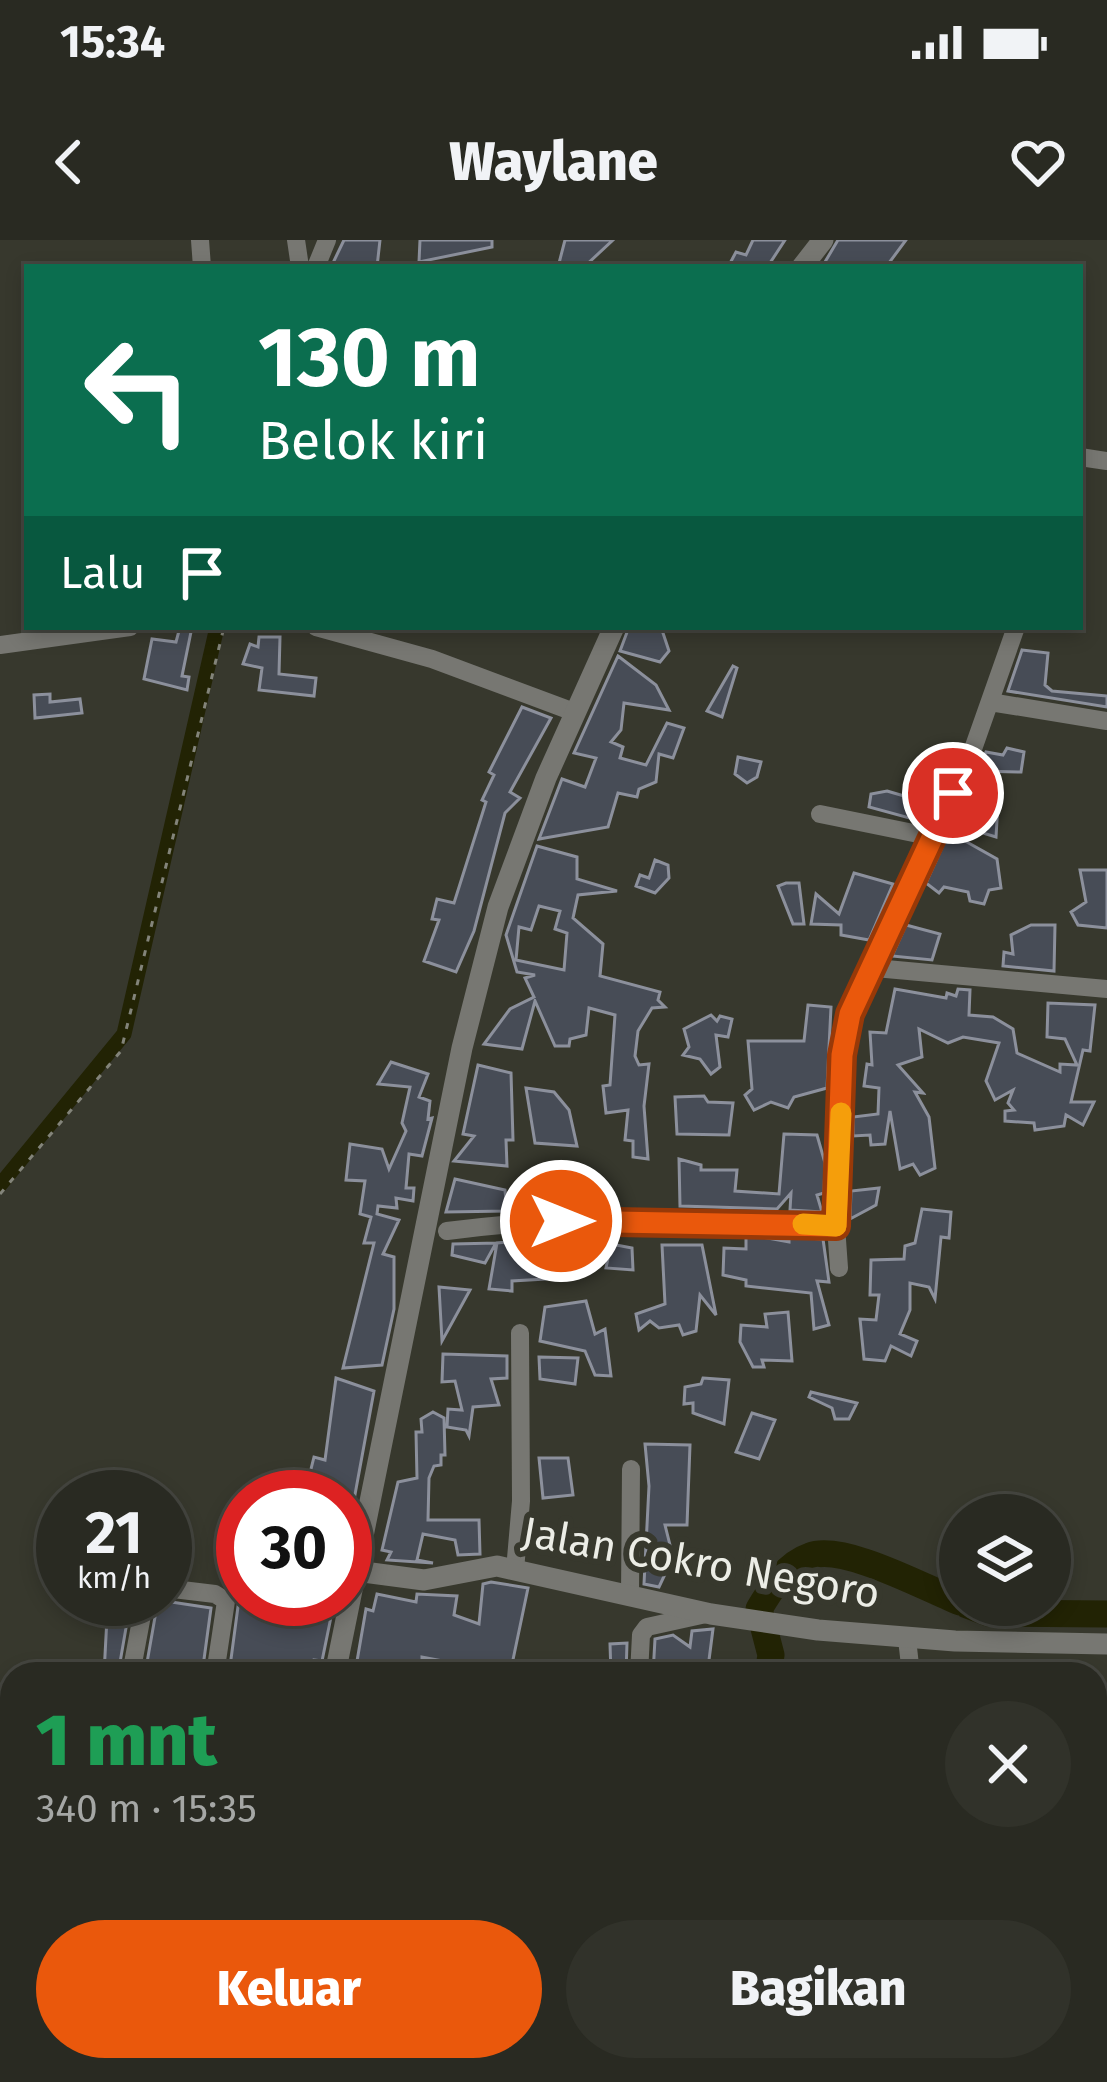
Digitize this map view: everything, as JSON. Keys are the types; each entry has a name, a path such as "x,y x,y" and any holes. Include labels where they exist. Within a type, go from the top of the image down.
{"street":[{"path":"804,264 823,240"},
{"path":"0,645 108,630"},
{"path":"327,630 432,659 574,712"},
{"path":"372,1493 474,996 520,840 613,630"},
{"path":"838,1268 845,1034 990,702 1015,630"},
{"path":"990,702 1107,721"},
{"path":"820,814 933,837"},
{"path":"875,968 1107,989"},
{"path":"447,1231 539,1221 836,1226"},
{"path":"515,1570 521,1501 520,1333"},
{"path":"630,1596 632,1469"},
{"name":"Jalan Cokro Negoro","path":"372,1574 408,1580 478,1568 515,1570 711,1614 818,1630 907,1639 1107,1644"},
{"path":"192,1591 215,1594 226,1601 217,1662"},
{"path":"640,1662 641,1635 647,1627 711,1614"},
{"path":"133,1662 140,1626"},
{"path":"337,1662 344,1626"},
{"path":"907,1639 910,1662"}],"path":[{"path":"0,1194 122,1051 223,630"}],"building":[{"path":"344,240 380,240 377,264 332,264"},
{"path":"420,240 492,240 492,247 419,262"},
{"path":"565,240 613,240 587,264 559,264"},
{"path":"753,240 785,240 771,264 730,264 736,252 746,255"},
{"path":"838,240 906,240 888,264 824,264"},
{"path":"179,630 191,630 182,676 189,677 187,690 144,679 152,639 176,642"},
{"path":"628,630 662,630 669,651 660,662 620,651"},
{"path":"259,637 280,637 279,674 316,678 314,696 259,690 262,668 243,664 250,644 258,647"},
{"path":"1022,650 1048,653 1045,685 1052,691 1107,696 1107,707 1008,691"},
{"path":"618,656 656,685 669,710 624,703 621,730 611,742 623,747 620,758 646,765 667,723 684,728 673,758 659,754 656,782 639,789 637,797 618,793 608,827 539,839 562,779 585,787 596,758 574,753"},
{"path":"733,666 737,668 722,717 707,711"},
{"path":"50,694 50,702 80,699 82,713 35,718 34,695"},
{"path":"522,707 551,718 510,792 520,798 505,813 474,931 456,972 424,961 439,920 432,919 437,899 454,903 486,802 482,800 494,775 489,772"},
{"path":"1007,748 1024,752 1021,772 978,771 986,752 1003,755"},
{"path":"738,757 761,762 757,777 747,783 735,774"},
{"path":"887,791 918,800 913,819 869,807 871,794"},
{"path":"971,802 998,803 996,837 960,826"},
{"path":"949,832 997,859 1001,888 989,890 984,904 970,901 968,892 944,887 939,893 926,883"},
{"path":"537,846 577,857 577,879 617,891 578,895 573,918 603,944 600,976 660,992 658,1000 665,1007 652,1008 638,1031 635,1056 639,1065 649,1064 644,1106 648,1159 633,1157 633,1141 625,1140 628,1110 606,1113 603,1086 610,1085 615,1015 589,1008 586,1035 570,1039 569,1046 555,1046 535,1001 522,1049 484,1044 510,1009 534,997 525,978 535,975 517,972 506,935","holes":["539,906 560,911 555,929 567,933 564,970 516,960 519,927 531,930"]},
{"path":"655,860 668,865 669,878 655,893 636,886 640,875 649,878"},
{"path":"1080,870 1107,870 1107,928 1078,925 1071,912 1086,902"},
{"path":"854,873 893,884 869,940 841,935 841,925 811,924 816,894 839,914"},
{"path":"799,883 804,924 793,924 778,886"},
{"path":"906,925 940,934 932,960 892,956"},
{"path":"1031,925 1055,925 1054,971 1003,966 1004,952 1013,954 1011,935"},
{"path":"895,989 946,998 947,993 956,996 958,989 970,990 969,1015 993,1017 1013,1029 1017,1053 1060,1072 1060,1064 1077,1065 1065,1039 1047,1037 1048,1003 1095,1005 1090,1051 1083,1050 1071,1102 1094,1102 1083,1125 1066,1115 1064,1126 1035,1130 1034,1123 1005,1121 1005,1111 1014,1110 1008,1103 1013,1090 995,1100 986,1081 999,1043 963,1037 948,1043 919,1029 922,1057 898,1065 923,1093 915,1092 929,1117 935,1168 920,1175 913,1164 900,1169 890,1111 885,1144 871,1145 870,1135 853,1136 853,1117 878,1114 879,1088 864,1086 867,1064 872,1065 870,1032 886,1033"},
{"path":"808,1005 831,1007 827,1088 794,1097 788,1108 771,1102 754,1110 745,1095 752,1089 748,1041 804,1041"},
{"path":"711,1015 717,1021 720,1016 732,1019 728,1037 716,1035 720,1067 711,1074 700,1059 683,1055 689,1047 684,1029"},
{"path":"391,1062 428,1074 419,1097 430,1101 428,1119 432,1118 422,1156 409,1154 406,1188 414,1188 413,1201 396,1198 397,1208 378,1206 377,1214 399,1220 383,1254 394,1257 394,1309 382,1365 343,1368 374,1243 364,1243 371,1217 360,1214 365,1181 346,1180 350,1144 382,1149 389,1169 406,1131 402,1123 410,1087 378,1084"},
{"path":"478,1065 511,1073 513,1140 506,1140 507,1166 454,1161 474,1136 463,1134"},
{"path":"526,1088 554,1092 569,1110 577,1146 535,1143"},
{"path":"704,1096 708,1102 733,1103 729,1135 677,1134 675,1097"},
{"path":"784,1134 817,1135 825,1163 824,1193 817,1195 822,1212 790,1210 791,1193 777,1209 680,1206 679,1159 701,1165 701,1170 737,1170 735,1191 779,1194"},
{"path":"455,1179 505,1190 507,1211 446,1212"},
{"path":"879,1188 876,1205 850,1219 851,1191"},
{"path":"922,1209 951,1212 949,1238 941,1237 935,1299 929,1287 910,1283 910,1310 900,1334 917,1341 911,1356 891,1346 885,1361 864,1359 860,1319 876,1320 879,1295 870,1295 871,1260 904,1259 905,1246 915,1243"},
{"path":"746,1234 789,1242 789,1237 823,1239 829,1282 817,1281 829,1325 814,1329 811,1293 746,1286 746,1280 723,1275 724,1248 746,1249"},
{"path":"496,1243 485,1263 452,1255 453,1244"},
{"path":"497,1243 543,1243 545,1279 512,1281 512,1291 489,1289"},
{"path":"611,1244 632,1248 633,1270 606,1268"},
{"path":"662,1245 702,1245 716,1315 700,1295 696,1331 683,1335 679,1325 659,1328 650,1321 639,1330 636,1314 665,1304"},
{"path":"439,1287 470,1290 442,1341"},
{"path":"586,1301 595,1334 605,1329 611,1376 595,1375 585,1351 540,1341 545,1307"},
{"path":"788,1312 792,1361 762,1360 764,1367 753,1367 740,1342 741,1325 767,1327 765,1314"},
{"path":"443,1354 507,1356 507,1378 491,1379 499,1405 473,1407 469,1436 466,1430 447,1427 448,1409 462,1410 455,1381 442,1382"},
{"path":"539,1357 578,1358 575,1384 540,1379"},
{"path":"336,1378 374,1391 360,1470 311,1470 314,1457 325,1460"},
{"path":"703,1378 729,1380 724,1424 693,1413 693,1403 684,1404 685,1387 701,1384"},
{"path":"811,1392 857,1403 849,1419 835,1419 832,1408 809,1397"},
{"path":"433,1412 444,1418 445,1455 429,1478 428,1520 479,1520 480,1554 458,1555 455,1540 423,1534 417,1560 433,1563 387,1560 391,1552 382,1550 398,1482 417,1478 416,1432 422,1432 421,1419"},
{"path":"752,1413 775,1420 759,1459 736,1452"},
{"path":"645,1444 690,1445 687,1525 665,1525 673,1557 659,1587 644,1584 649,1486"},
{"path":"539,1458 568,1458 573,1495 543,1498"},
{"path":"483,1584 528,1588 513,1662 422,1657 422,1662 357,1662 363,1626 372,1626 377,1594 416,1602 417,1594 457,1596 454,1615 479,1624"},
{"path":"192,1605 211,1608 204,1662 147,1662 153,1626 192,1626"},
{"path":"107,1626 126,1626 120,1662 105,1662"},
{"path":"235,1626 329,1626 322,1661 231,1662"},
{"path":"713,1629 709,1660 714,1662 654,1662 655,1639 673,1635 690,1647 692,1631"},
{"path":"627,1643 626,1662 611,1662 610,1644"}],"waterway":[{"path":"0,1185 124,1034 216,630"},
{"path":"770,1662 759,1609 786,1571 810,1556 863,1561 939,1592"},
{"path":"1071,1614 1107,1614"}],"slow traffic":[{"path":"803,1224 836,1226 841,1113"}],"route":[{"path":"561,1221 737,1220 836,1226 842,1055 850,1014 953,793"}]}
